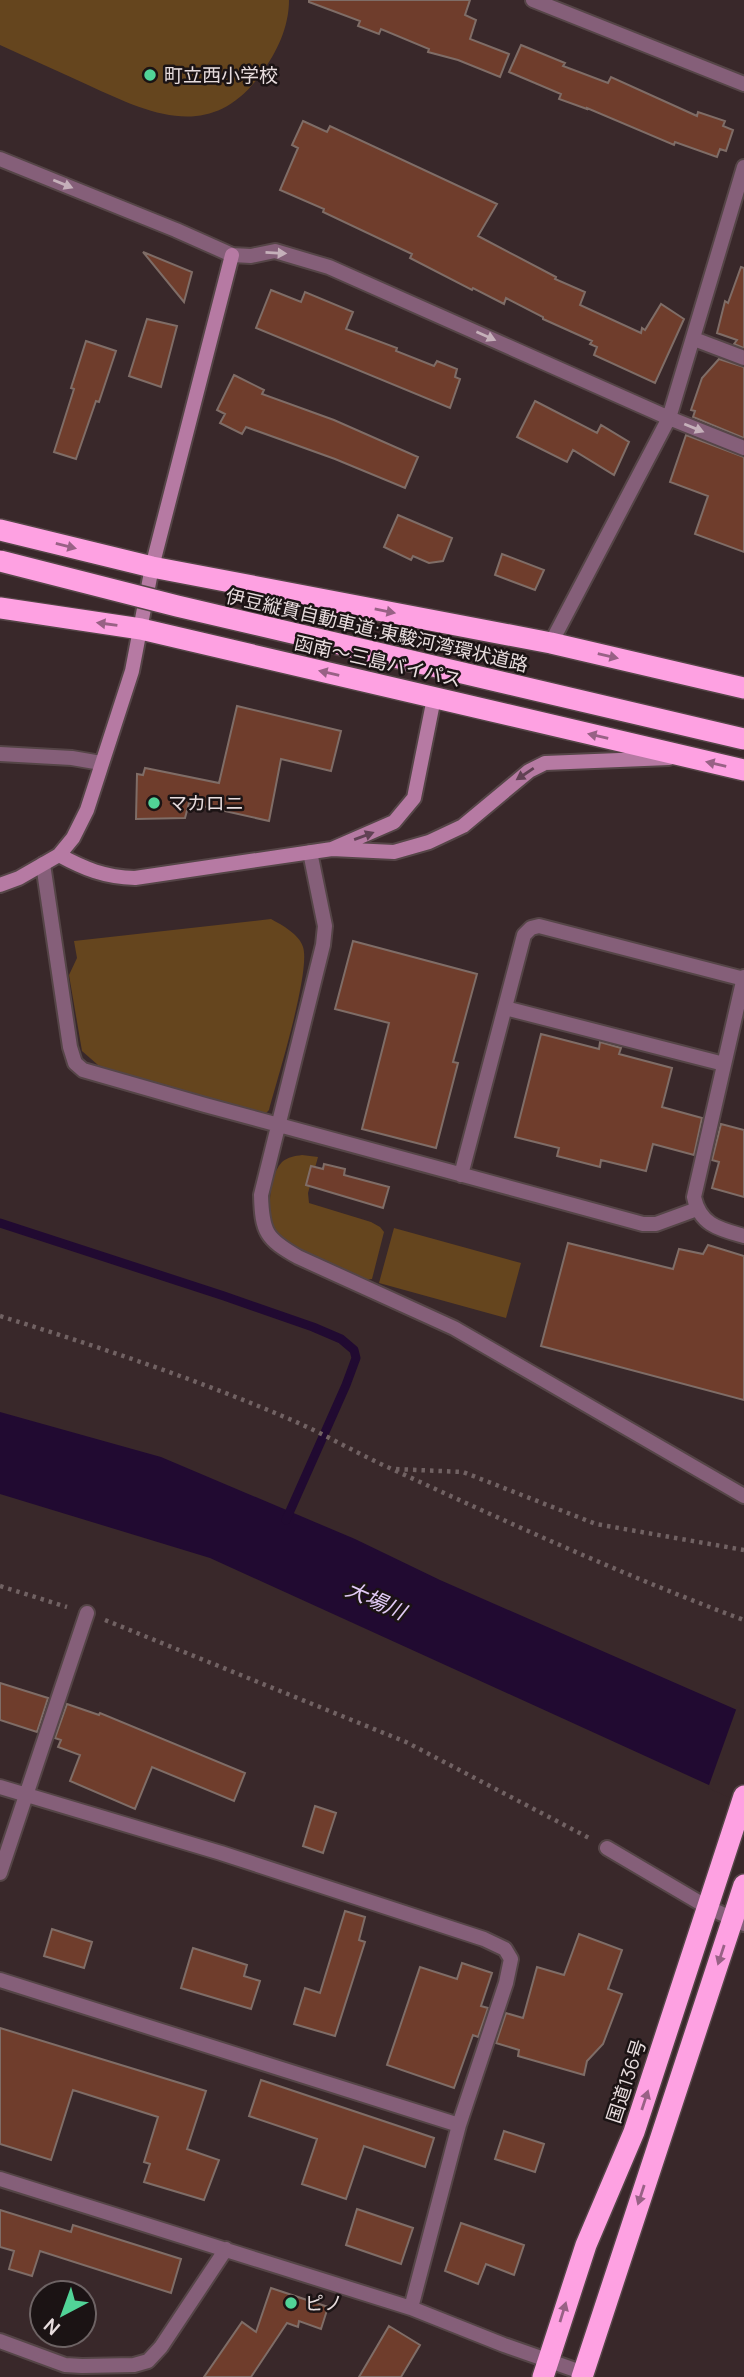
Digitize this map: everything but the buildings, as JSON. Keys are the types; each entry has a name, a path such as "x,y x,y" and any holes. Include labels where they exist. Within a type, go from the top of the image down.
{"highway":[{"path":"0,530 152,566 551,643 744,688"},
{"name":"伊豆縦貫自動車道;東駿河湾環状道路","path":"0,561 177,606 744,739"},
{"name":"函南～三島バイパス","path":"0,608 141,629 744,770"},
{"name":"国道136号","path":"546,2368 586,2245 634,2132 744,1796"},
{"path":"583,2375 738,1921 743,1888"}],"street":[{"path":"533,0 744,84"},
{"path":"0,159 232,255 251,256 275,251 329,267 669,418 744,448"},
{"path":"551,643 669,418 744,167"},
{"path":"0,885 19,878 59,855 74,838 87,810 132,671 152,566 232,255"},
{"path":"694,339 744,358"},
{"path":"332,849 394,822 414,798 434,698"},
{"path":"0,754 72,758 101,763"},
{"path":"59,855 111,877 135,877 332,849 394,852 429,842 463,826 508,786 545,763 688,757"},
{"path":"310,852 325,926 323,944 261,1195 262,1222 269,1236 281,1247 454,1328 744,1496"},
{"path":"43,863 70,1047 75,1063 83,1070 643,1224 663,1222 696,1209"},
{"path":"461,1175 524,935 531,928 539,926 744,978 694,1197 696,1209 704,1219 716,1228 744,1236"},
{"path":"505,1008 724,1064"},
{"path":"0,1873 87,1613"},
{"path":"0,1787 221,1853 484,1939 505,1949 510,1959 506,1983 459,2125 411,2308"},
{"path":"607,1848 708,1907 738,1921"},
{"path":"0,1980 459,2125"},
{"path":"0,2179 411,2308 504,2345 546,2368 583,2375"},
{"path":"0,2341 65,2365 134,2365 148,2361 161,2347 226,2249"}],"path":[{"path":"0,1316 144,1363 297,1422 391,1469 674,1594 744,1620"},
{"path":"391,1469 463,1472 596,1524 744,1550"},
{"path":"0,1586 87,1613 407,1742 607,1848"}],"shaded area":[{"path":"0,0 289,0 287,20 277,48 261,74 242,95 222,109 201,115 179,116 157,112 111,96 0,45"},
{"path":"271,919 298,938 303,947 304,960 292,1026 269,1110 264,1115 108,1069 98,1065 82,1051 69,975 77,958 74,941"},
{"path":"302,1155 318,1157 308,1193 309,1203 371,1222 384,1232 372,1279 364,1280 285,1244 275,1230 270,1207 275,1174 284,1160"},
{"path":"394,1228 521,1263 506,1318 379,1283"}],"water":[{"name":"大場川","path":"0,1412 161,1457 355,1539 440,1580 744,1713 744,1801 210,1558 0,1494"}],"pier":[{"path":"737,1707 744,1710 744,1804 708,1788"}],"waterway":[{"path":"0,1223 313,1327 341,1339 354,1350 356,1358 346,1385 286,1520"}],"place":[{"name":"町立西小学校","path":"150,75"},
{"name":"マカロニ","path":"154,803"},
{"name":"ピノ","path":"291,2303"}]}
